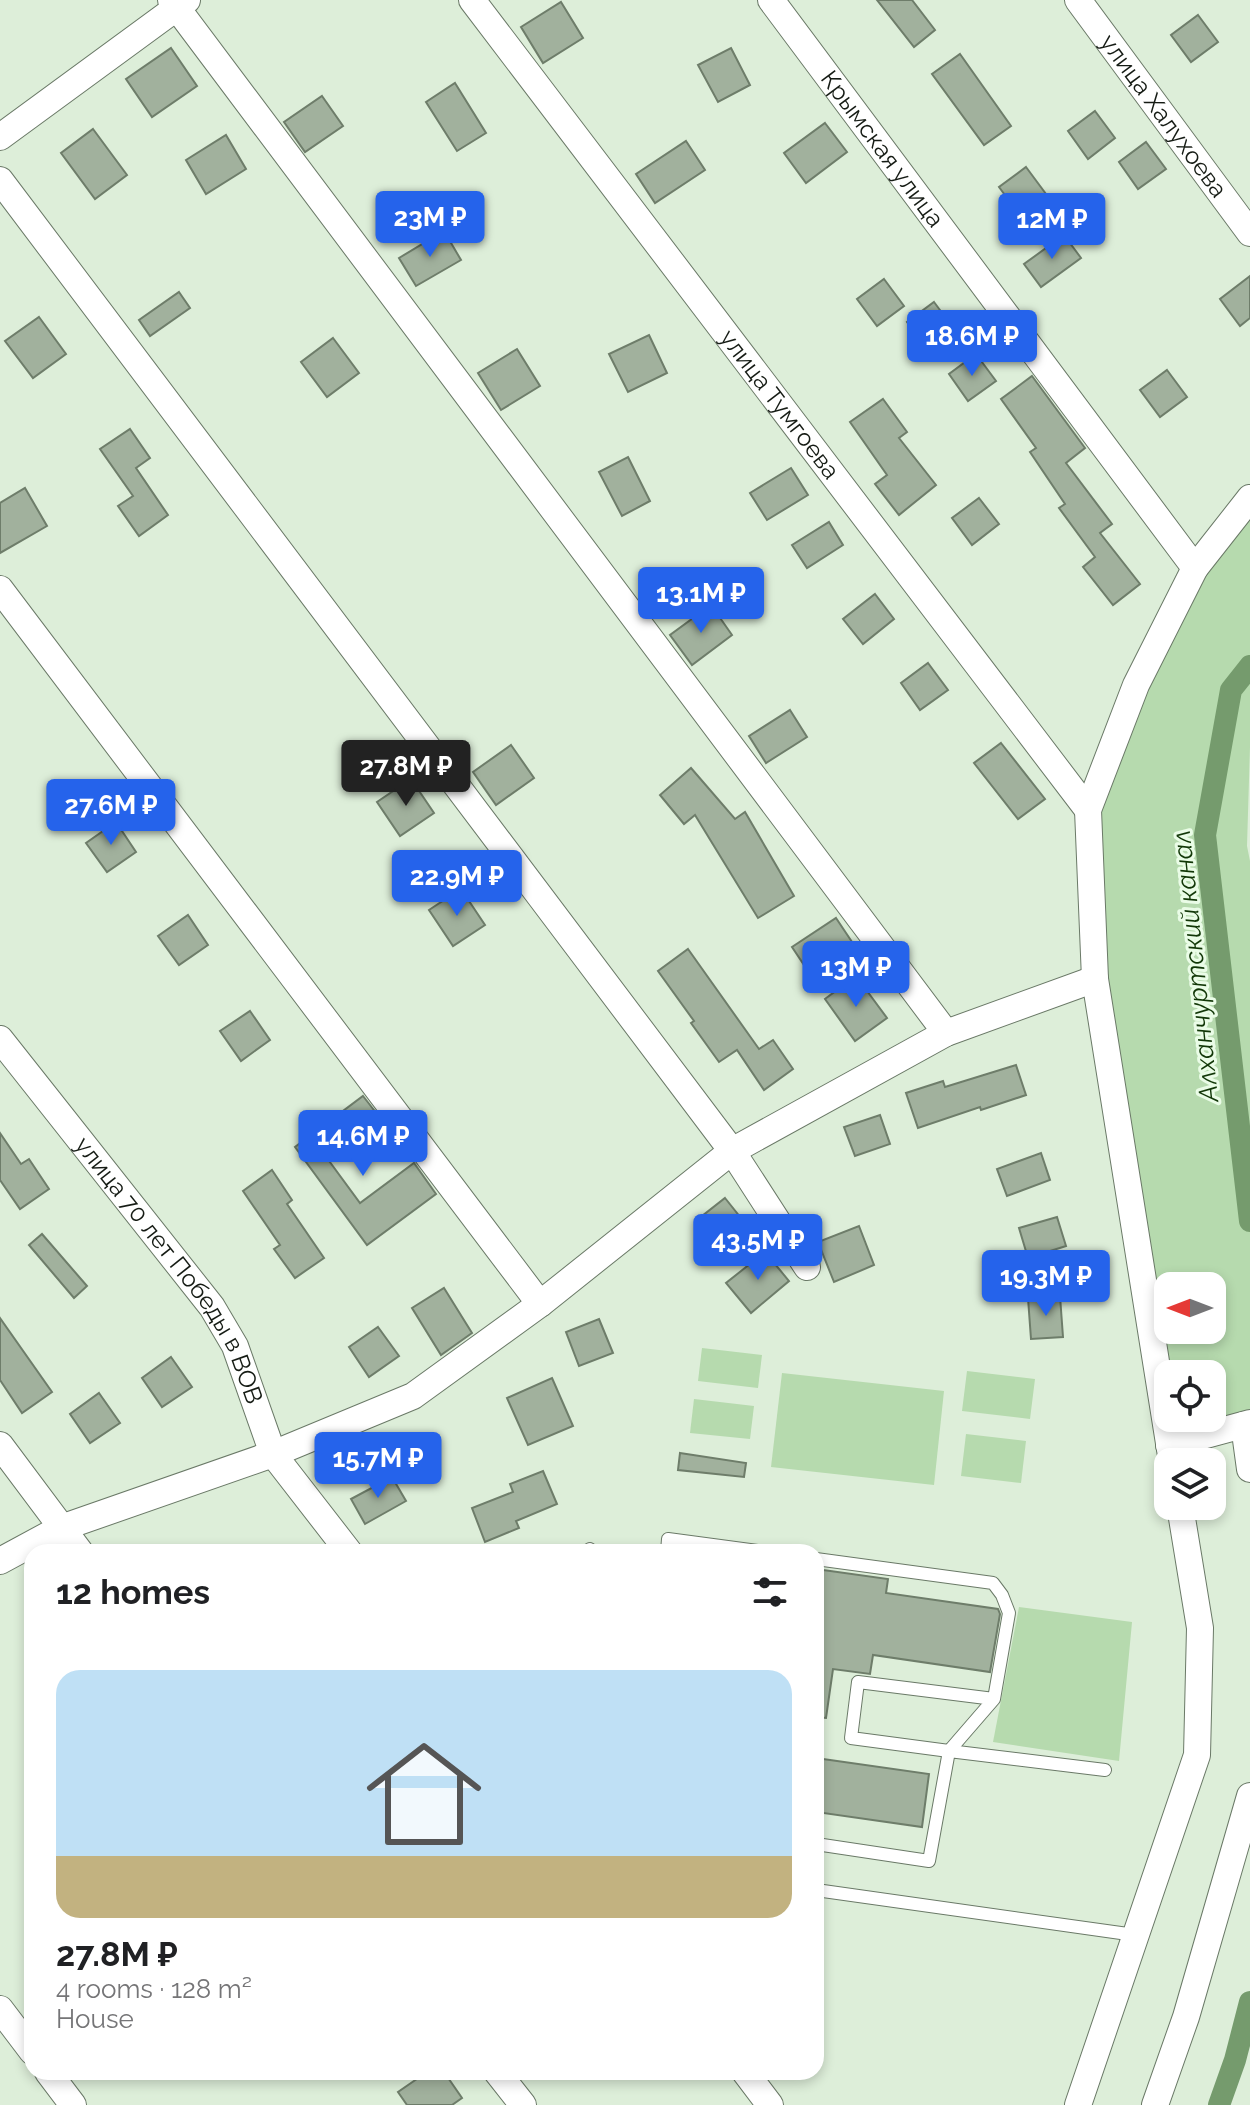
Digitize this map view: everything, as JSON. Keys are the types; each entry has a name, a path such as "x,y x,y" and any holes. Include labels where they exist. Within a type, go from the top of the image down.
{"street":[{"name":"улица Тумгоева","path":"472,0 1088,810"},
{"name":"Крымская улица","path":"771,0 1195,568"},
{"name":"улица Халухоева","path":"1078,0 1250,233"},
{"path":"0,137 178,3 946,1033"},
{"path":"0,180 732,1151 807,1267"},
{"path":"1170,1448 1095,979 1088,810 1136,685 1195,568 1250,498"},
{"path":"0,589 540,1304"},
{"path":"31,1544 61,1528 273,1454 413,1396 540,1304 732,1151 946,1033 1095,979"},
{"name":"улица 70 лет Победы в ВОВ","path":"0,1039 212,1307 235,1346 273,1454 343,1544"},
{"path":"1184,1448 1247,1424 1250,1469"},
{"path":"0,1445 74,1544"},
{"path":"1078,2105 1197,1755 1200,1628 1182,1520"},
{"path":"0,1561 24,1548"},
{"path":"1155,2105 1186,2017 1250,1796"},
{"path":"0,2009 24,2040"},
{"path":"54,2080 73,2105"},
{"path":"503,2080 523,2105"},
{"path":"751,2080 770,2105"}],"lane":[{"path":"668,1544 668,1539 706,1544"},
{"path":"824,1560 993,1583 1009,1613 994,1699 949,1751 929,1861 824,1845"},
{"path":"994,1699 858,1682 851,1738 1105,1770"},
{"path":"824,1891 1135,1935"}],"green space":[{"path":"1250,498 1247,846 1250,861 1250,1423 1226,1430 1226,1360 1156,1360 1095,979 1088,810 1136,685"},
{"path":"702,1348 762,1355 758,1388 698,1381"},
{"path":"967,1371 1035,1379 1030,1419 962,1411"},
{"path":"782,1373 944,1391 934,1485 771,1467"},
{"path":"694,1399 754,1406 750,1439 690,1433"},
{"path":"1167,1432 1217,1432 1169,1445"},
{"path":"966,1434 1026,1441 1021,1483 961,1476"},
{"path":"1019,1607 1132,1622 1119,1761 993,1742"}],"building":[{"path":"877,0 912,0 935,30 914,47"},
{"path":"561,2 583,38 543,63 521,27"},
{"path":"1198,15 1218,42 1191,62 1171,35"},
{"path":"171,48 197,86 152,117 126,79"},
{"path":"731,48 750,85 718,102 698,65"},
{"path":"960,54 1011,126 984,145 932,74"},
{"path":"455,83 486,133 457,151 426,102"},
{"path":"322,96 343,126 305,152 284,122"},
{"path":"1095,111 1115,138 1088,159 1068,131"},
{"path":"825,123 847,152 806,183 784,153"},
{"path":"93,129 127,175 95,199 61,153"},
{"path":"226,135 246,169 206,194 186,160"},
{"path":"686,141 705,170 655,203 636,174"},
{"path":"1146,142 1166,169 1138,189 1119,162"},
{"path":"1026,167 1046,194 1019,214 999,187"},
{"path":"444,231 461,260 416,286 399,258"},
{"path":"1064,235 1081,258 1041,287 1024,264"},
{"path":"1250,276 1250,318 1240,326 1220,299"},
{"path":"884,279 904,306 877,326 857,299"},
{"path":"179,292 190,308 150,336 139,320"},
{"path":"934,302 954,329 926,349 907,322"},
{"path":"39,317 66,354 33,378 5,341"},
{"path":"649,335 667,373 628,392 609,354"},
{"path":"333,338 359,373 327,397 301,362"},
{"path":"517,349 540,386 501,410 478,373"},
{"path":"976,354 996,381 968,401 949,374"},
{"path":"1167,370 1187,397 1160,417 1140,390"},
{"path":"1032,376 1085,448 1066,463 1112,524 1100,533 1140,584 1113,605 1083,567 1095,557 1059,508 1065,504 1030,452 1036,448 1001,399"},
{"path":"883,399 907,432 899,438 936,485 899,515 875,484 887,475 850,422"},
{"path":"130,429 150,458 136,468 168,515 139,536 118,506 133,496 100,449"},
{"path":"628,457 650,501 622,516 599,472"},
{"path":"791,468 808,495 767,520 750,493"},
{"path":"25,488 47,526 0,553 0,503"},
{"path":"979,498 999,524 972,545 952,518"},
{"path":"829,522 843,545 807,568 792,545"},
{"path":"875,594 894,619 863,644 843,619"},
{"path":"711,605 732,635 692,665 670,635"},
{"path":"928,663 948,690 920,710 901,683"},
{"path":"790,710 807,737 766,763 749,736"},
{"path":"1001,743 1045,799 1018,819 974,763"},
{"path":"511,745 534,778 496,805 473,772"},
{"path":"691,768 735,819 745,812 794,896 758,918 695,815 684,824 660,795"},
{"path":"411,779 434,813 400,836 377,802"},
{"path":"116,822 136,852 107,872 86,843"},
{"path":"461,889 485,925 453,946 429,910"},
{"path":"188,915 208,945 179,965 158,936"},
{"path":"836,918 852,942 808,971 792,947"},
{"path":"688,949 759,1049 773,1040 793,1069 764,1090 737,1050 719,1062 658,971"},
{"path":"856,976 887,1018 855,1041 825,999"},
{"path":"250,1011 270,1040 241,1061 220,1031"},
{"path":"1016,1065 1026,1095 918,1128 906,1093 943,1081 945,1087"},
{"path":"363,1096 377,1114 324,1154 360,1203 414,1163 436,1194 367,1245 295,1147"},
{"path":"880,1115 890,1144 855,1156 844,1127"},
{"path":"0,1133 21,1164 29,1159 49,1189 20,1209 0,1180"},
{"path":"1041,1153 1050,1180 1007,1196 997,1169"},
{"path":"272,1170 292,1200 287,1204 324,1258 295,1278 274,1249 280,1245 243,1191"},
{"path":"725,1198 741,1218 756,1218 719,1248 697,1220"},
{"path":"1057,1217 1066,1246 1028,1258 1019,1228"},
{"path":"859,1226 874,1265 834,1282 818,1242"},
{"path":"42,1234 87,1286 74,1298 29,1245"},
{"path":"765,1252 789,1281 751,1313 726,1283"},
{"path":"444,1288 472,1333 441,1355 412,1308"},
{"path":"1060,1296 1063,1337 1031,1339 1028,1298"},
{"path":"0,1318 52,1392 22,1413 0,1380"},
{"path":"599,1319 613,1353 579,1366 566,1332"},
{"path":"378,1327 399,1356 369,1377 349,1347"},
{"path":"171,1357 192,1387 162,1407 142,1378"},
{"path":"552,1378 573,1426 528,1445 507,1398"},
{"path":"99,1393 120,1423 90,1443 70,1414"},
{"path":"680,1453 746,1463 744,1477 678,1470"},
{"path":"543,1471 557,1504 516,1521 519,1528 485,1542 472,1508 513,1492 510,1484"},
{"path":"392,1477 406,1501 365,1524 351,1499"},
{"path":"824,1570 888,1579 886,1593 998,1609 1000,1614 990,1672 873,1655 870,1674 833,1669 826,1718"},
{"path":"824,1759 929,1774 922,1827 824,1813"},
{"path":"415,2080 450,2080 462,2098 452,2105 407,2105 398,2092"}],"waterway":[{"name":"Алханчуртский канал","path":"1250,666 1231,690 1205,835 1250,1221"},
{"name":"Алханчуртский канал","path":"1219,2105 1250,2002"}]}
